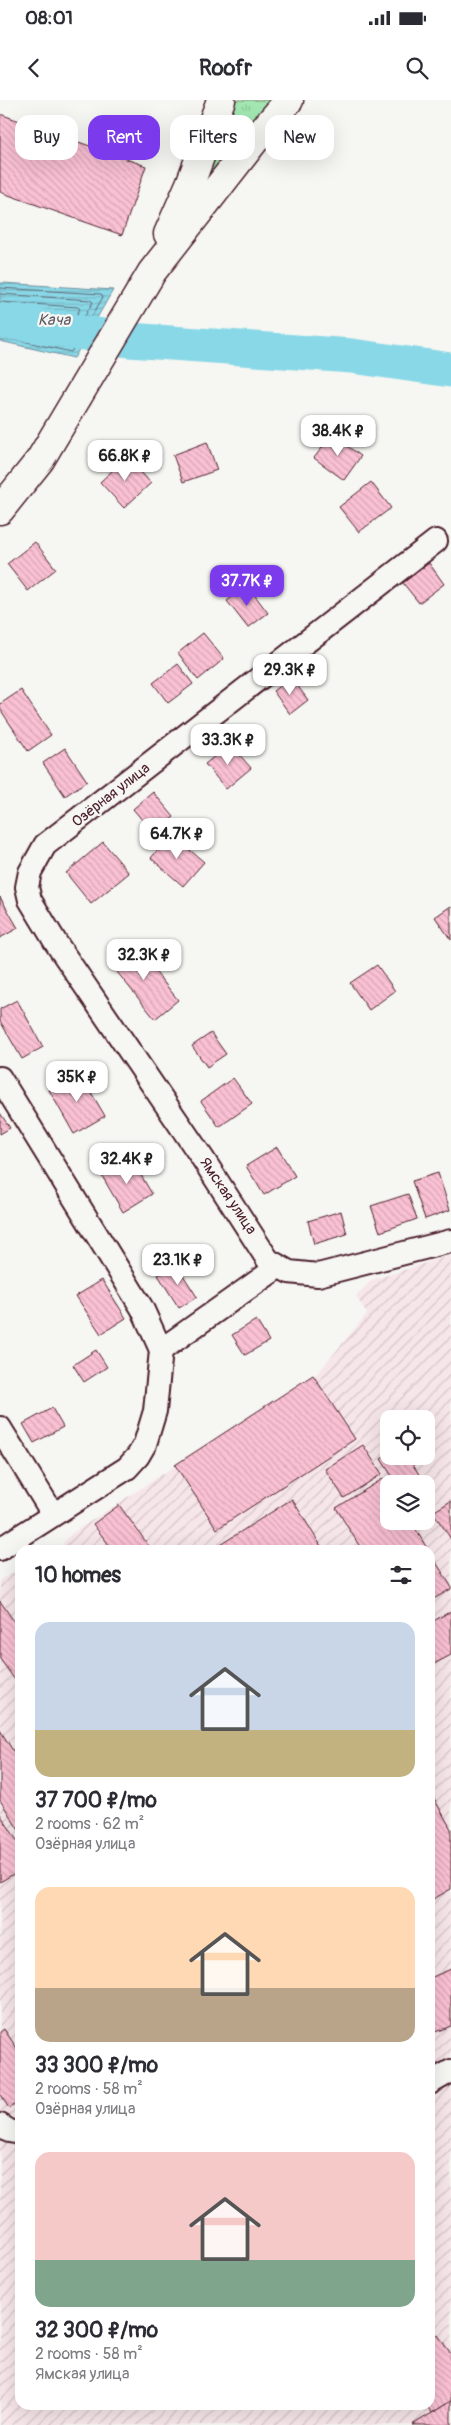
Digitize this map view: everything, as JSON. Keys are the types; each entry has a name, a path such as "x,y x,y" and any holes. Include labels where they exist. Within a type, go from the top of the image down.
{"street":[{"path":"152,272 190,184 221,100"},
{"path":"0,510 40,460 152,272 255,140 289,100"},
{"name":"Озёрная улица","path":"30,900 27,887 30,872 45,845 436,541"},
{"name":"Ямская улица","path":"30,900 56,943 203,1159 268,1260 278,1267 301,1275 318,1275 451,1241"},
{"path":"0,1078 142,1308 162,1350 155,1411 145,1444 138,1456 127,1468 0,1549"},
{"path":"162,1350 278,1267"},
{"path":"0,1428 53,1514"},
{"path":"435,2080 451,2071"},
{"path":"0,2125 9,2131 15,2132"}],"shaded area":[{"path":"451,1255 451,2425 0,2425 0,1580 15,1572 15,2410 435,2410 435,1545 62,1545 71,1534 318,1373 367,1314 356,1296 372,1280"}],"green space":[{"path":"236,100 274,100 255,124 255,115 230,115"},
{"path":"212,160 226,160 208,183 204,181"}],"water":[{"name":"Кача","path":"0,283 113,290 74,358 0,341"}],"building":[{"path":"0,114 15,119 15,160 78,160 78,142 88,145 88,160 129,160 146,166 122,235 0,192"},
{"path":"332,435 361,456 344,480 314,458"},
{"path":"207,442 217,470 183,482 173,455"},
{"path":"127,457 151,483 124,508 100,482"},
{"path":"371,482 391,508 359,532 339,507"},
{"path":"35,542 56,569 28,591 7,564"},
{"path":"429,563 444,584 419,603 403,583"},
{"path":"247,585 268,613 248,628 227,601"},
{"path":"203,633 224,659 198,680 178,653"},
{"path":"178,664 193,684 168,703 153,683"},
{"path":"291,677 308,700 290,714 273,691"},
{"path":"21,690 51,735 28,751 0,709 0,704"},
{"path":"230,744 251,768 226,789 205,764"},
{"path":"65,748 87,781 65,796 43,763"},
{"path":"153,792 174,817 154,834 133,809"},
{"path":"171,834 204,862 183,886 151,858"},
{"path":"103,842 129,873 91,904 66,873"},
{"path":"0,897 18,928 0,938"},
{"path":"451,906 451,940 435,917"},
{"path":"132,943 178,1000 155,1019 109,962"},
{"path":"377,965 395,991 369,1010 350,983"},
{"path":"17,1000 43,1047 22,1059 0,1021 0,1009"},
{"path":"211,1033 226,1054 207,1067 192,1046"},
{"path":"79,1072 105,1116 74,1134 49,1090"},
{"path":"233,1078 252,1104 219,1127 201,1101"},
{"path":"0,1113 10,1128 0,1134"},
{"path":"277,1147 295,1176 264,1195 246,1166"},
{"path":"131,1158 152,1194 123,1212 102,1176"},
{"path":"438,1173 450,1210 425,1219 412,1181"},
{"path":"408,1194 417,1219 380,1232 371,1206"},
{"path":"341,1211 347,1234 314,1244 308,1221"},
{"path":"176,1264 197,1297 179,1308 158,1275"},
{"path":"102,1280 126,1318 101,1334 76,1296"},
{"path":"256,1320 269,1341 245,1355 232,1335"},
{"path":"96,1350 107,1367 84,1382 73,1365"},
{"path":"313,1375 355,1439 217,1529 175,1465"},
{"path":"52,1408 63,1427 34,1443 23,1424"},
{"path":"363,1445 382,1474 344,1498 325,1469"},
{"path":"385,1465 413,1465 419,1475 391,1475"},
{"path":"380,1480 380,1530 416,1530 425,1545 359,1545 336,1508"},
{"path":"292,1499 320,1545 220,1545"},
{"path":"451,1501 451,1539 435,1515 435,1511"},
{"path":"119,1505 148,1545 109,1545 93,1524"},
{"path":"435,1561 451,1586 451,1589 435,1598"},
{"path":"0,1601 15,1623 15,1680 0,1659"},
{"path":"451,1611 451,1655 435,1663 435,1620"},
{"path":"0,1730 15,1754 15,1824 0,1800"},
{"path":"435,1800 451,1829 451,1889 435,1898"},
{"path":"0,1814 15,1837 15,1873 0,1882"},
{"path":"451,1969 451,2026 435,2032 435,1976"},
{"path":"4,2029 15,2046 15,2104 9,2108 0,2095 0,2032"},
{"path":"438,2335 451,2354 451,2401 432,2413 430,2410 435,2410 435,2337"},
{"path":"451,2401 451,2425 412,2425 432,2413"}],"waterway":[{"name":"Кача","path":"0,320 129,340 352,356 451,370"}]}
